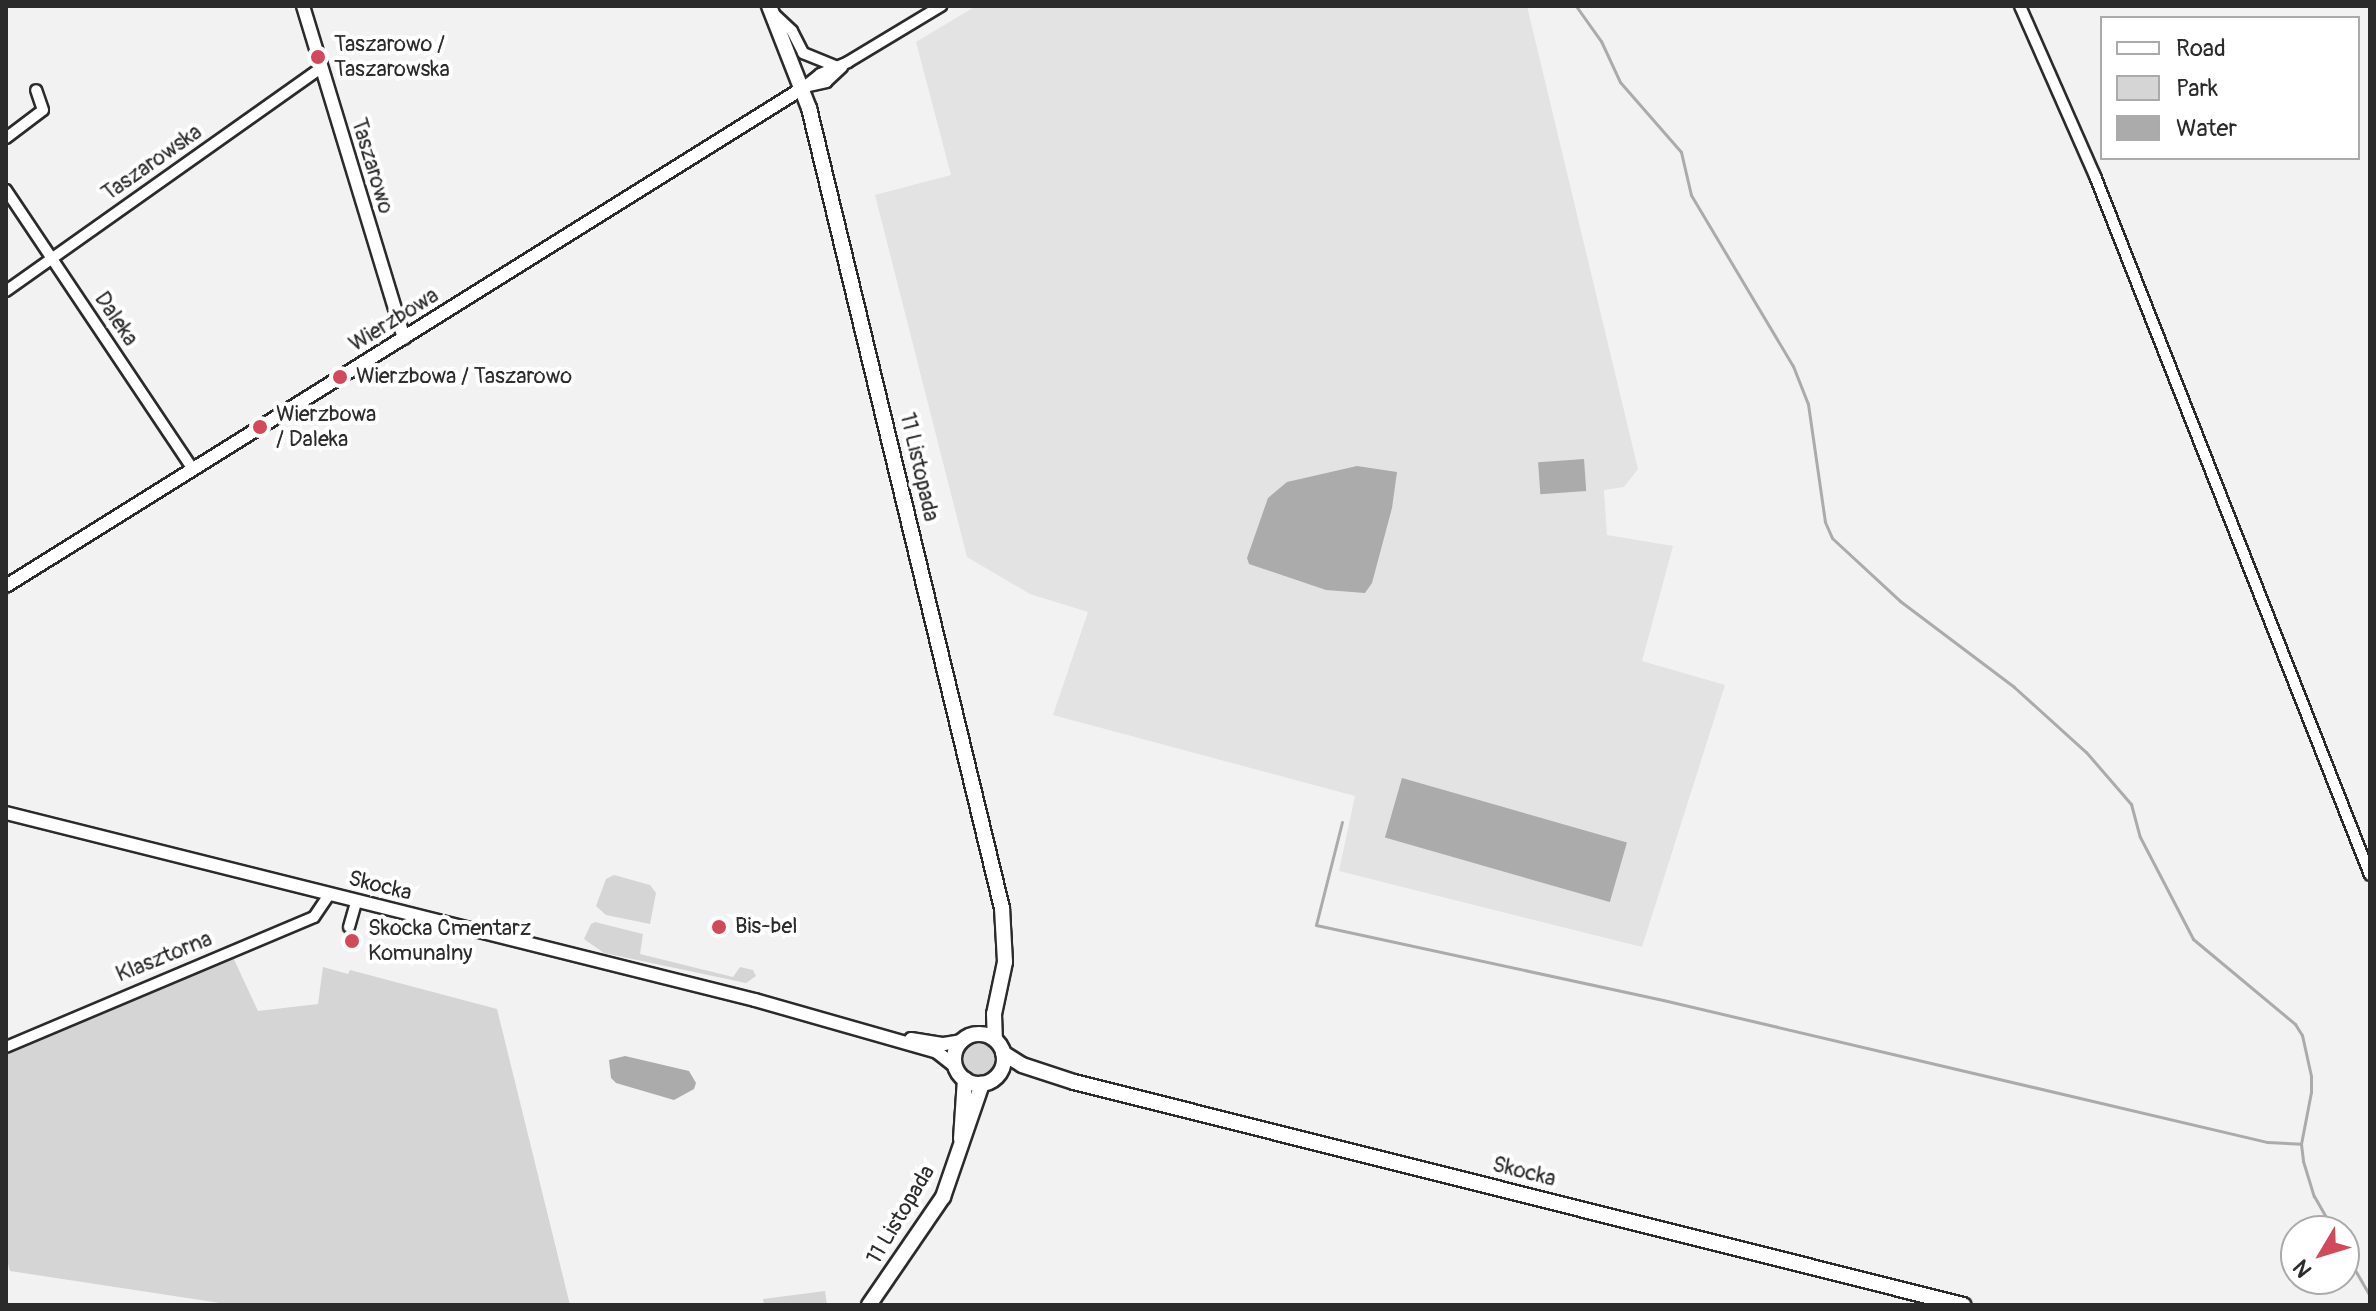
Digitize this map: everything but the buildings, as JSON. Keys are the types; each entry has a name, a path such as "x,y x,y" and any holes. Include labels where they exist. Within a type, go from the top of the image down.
{"main road":[{"name":"11 Listopada","path":"770,8 803,88 1002,908 1005,945 994,1014 995,1039"},
{"name":"11 Listopada","path":"967,1038 984,1018 1005,945"},
{"path":"967,1038 995,1039 1003,1053 998,1075 982,1084 965,1079 955,1066 954,1057 967,1038"},
{"name":"Skocka","path":"1003,1053 1022,1065 1074,1082 1963,1305"},
{"name":"Skocka","path":"998,1075 1074,1082"},
{"name":"11 Listopada","path":"961,1143 965,1079"},
{"name":"11 Listopada","path":"869,1305 943,1197 961,1143 970,1127 982,1084"}],"street":[{"name":"Taszarowo","path":"303,6 404,338"},
{"path":"803,88 826,82 843,64 941,6"},
{"path":"2020,6 2095,176 2370,875"},
{"path":"770,8 792,31 803,53 843,64"},
{"name":"Taszarowska","path":"6,291 321,68"},
{"name":"Wierzbowa","path":"6,586 803,88"},
{"path":"6,138 43,110 36,90"},
{"name":"Daleka","path":"6,190 193,469"},
{"name":"Skocka","path":"6,813 884,1035 937,1052 955,1066"},
{"name":"Klasztorna","path":"6,1047 314,917 329,895"},
{"path":"349,927 356,902"},
{"name":"Skocka","path":"884,1035 944,1044 967,1038"}],"shaded area":[{"path":"976,6 1527,6 1638,469 1624,487 1604,490 1607,535 1673,546 1642,661 1725,685 1642,947 1339,871 1355,796 1053,715 1088,612 1030,594 967,557 875,195 951,175 916,42"}],"green space":[{"path":"614,875 650,885 656,893 650,924 606,915 596,906 606,879"},
{"path":"595,922 643,934 640,954 733,977 740,967 753,970 756,976 746,983 604,953 584,939"},
{"path":"232,955 258,1011 318,1004 323,967 348,974 350,970 497,1009 570,1305 233,1305 10,1271 6,1256 6,1053"},
{"path":"979,1041 992,1046 997,1059 992,1072 979,1077 966,1072 961,1059 966,1046"},
{"path":"825,1291 827,1305 764,1305 763,1299"}],"water":[{"path":"1584,459 1586,491 1540,494 1538,462"},
{"path":"1357,466 1397,472 1392,508 1372,583 1365,593 1326,590 1249,564 1247,558 1268,498 1287,482"},
{"path":"1402,778 1627,842 1610,902 1385,838"},
{"path":"625,1056 689,1071 696,1083 694,1089 674,1100 616,1083 611,1078 609,1060"}],"waterway":[{"path":"1576,6 1601,41 1620,82 1681,152 1691,195 1793,366 1808,404 1825,522 1832,538 1900,601 2014,687 2086,752 2131,804 2140,837 2193,939 2295,1024 2302,1035 2311,1076 2301,1144 2303,1161 2314,1196 2325,1215"},
{"path":"1342,822 1316,925 1663,1000 2267,1142 2301,1144"},
{"path":"2360,1279 2370,1296"}],"place":[{"name":"Taszarowo / Taszarowska","path":"318,57"},
{"name":"Wierzbowa / Taszarowo","path":"340,377"},
{"name":"Wierzbowa / Daleka","path":"260,427"},
{"name":"Bis-bel","path":"719,927"},
{"name":"Skocka Cmentarz Komunalny","path":"352,941"}]}
